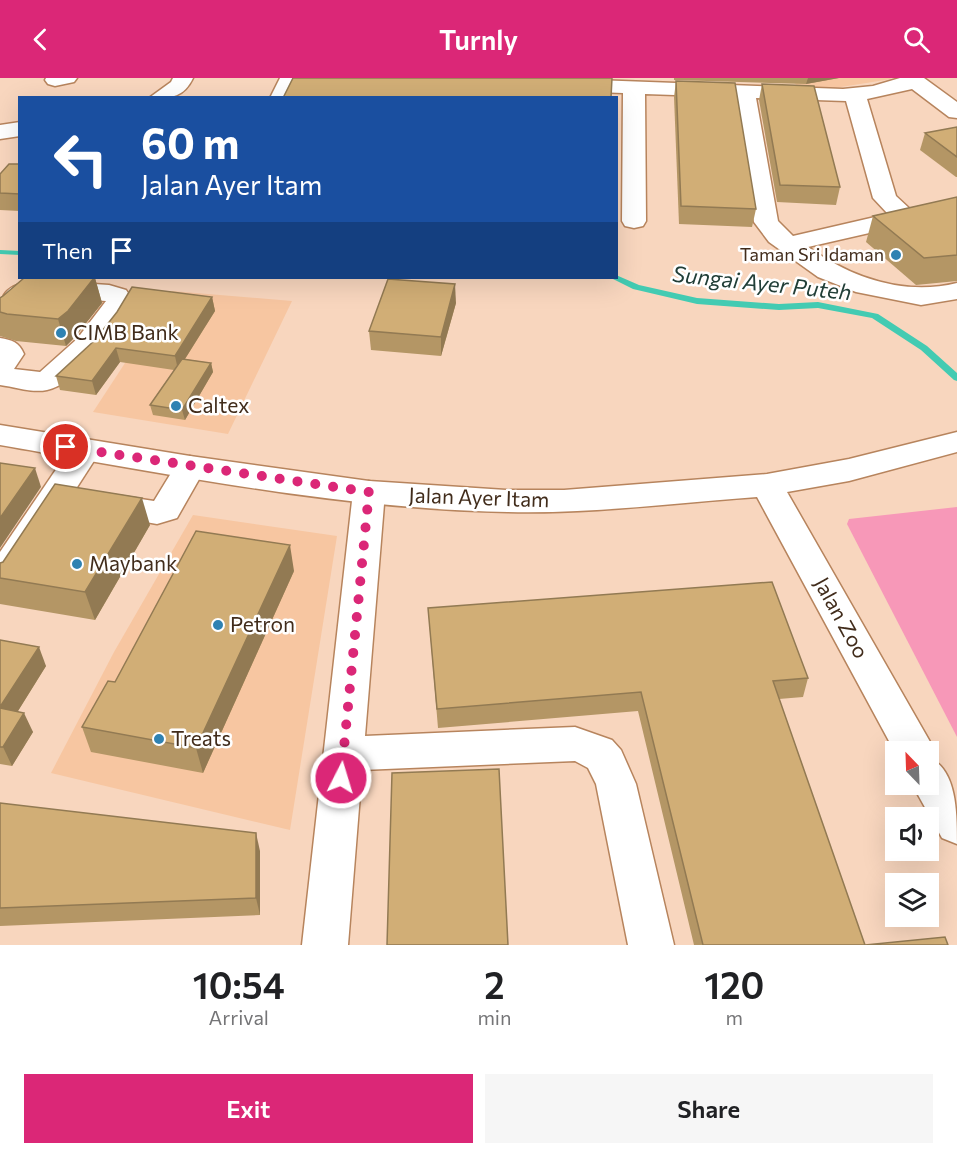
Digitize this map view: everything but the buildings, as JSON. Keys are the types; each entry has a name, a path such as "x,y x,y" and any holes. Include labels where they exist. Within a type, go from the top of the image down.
{"street":[{"path":"162,96 179,86 183,78"},
{"path":"281,96 290,78"},
{"path":"551,84 855,95 913,80 954,107"},
{"path":"634,87 625,139 625,196 634,221"},
{"path":"744,92 766,222 789,244 827,271 843,278 909,296 934,296 957,291"},
{"path":"855,95 887,201 905,218"},
{"path":"0,132 18,129"},
{"path":"789,244 957,206"},
{"path":"0,318 17,296 32,288 109,293 120,300 104,324 55,378 37,381 0,376"},
{"path":"0,346 8,349 10,354 0,368"},
{"name":"Jalan Ayer Itam","path":"0,435 190,467 369,492 506,501 564,501 767,485 849,470 957,442"},
{"path":"0,579 85,450"},
{"path":"54,497 157,513 165,510 190,467"},
{"name":"Jalan Zoo","path":"767,485 909,741"},
{"path":"325,945 369,492"},
{"path":"343,754 575,744 588,746 598,751 607,759 616,784 651,945"}],"shaded area":[{"path":"788,78 891,79 819,89 799,87"},
{"path":"172,291 292,301 228,434 93,412"},
{"path":"957,507 957,737 847,524 849,519"},
{"path":"193,515 337,536 290,830 51,773 114,652"}],"waterway":[{"name":"Sungai Ayer Puteh","path":"0,252 18,253"},
{"name":"Sungai Ayer Puteh","path":"618,278 636,287 697,301 779,307 818,305 875,316 924,348 957,378"}],"place":[{"name":"Taman Sri Idaman","path":"896,255"},
{"name":"CIMB Bank","path":"61,333"},
{"name":"Caltex","path":"176,406"},
{"name":"Maybank","path":"77,564"},
{"name":"Petron","path":"218,625"},
{"name":"Treats","path":"159,739"}],"route":[{"path":"66,447 369,492 341,778"}]}
